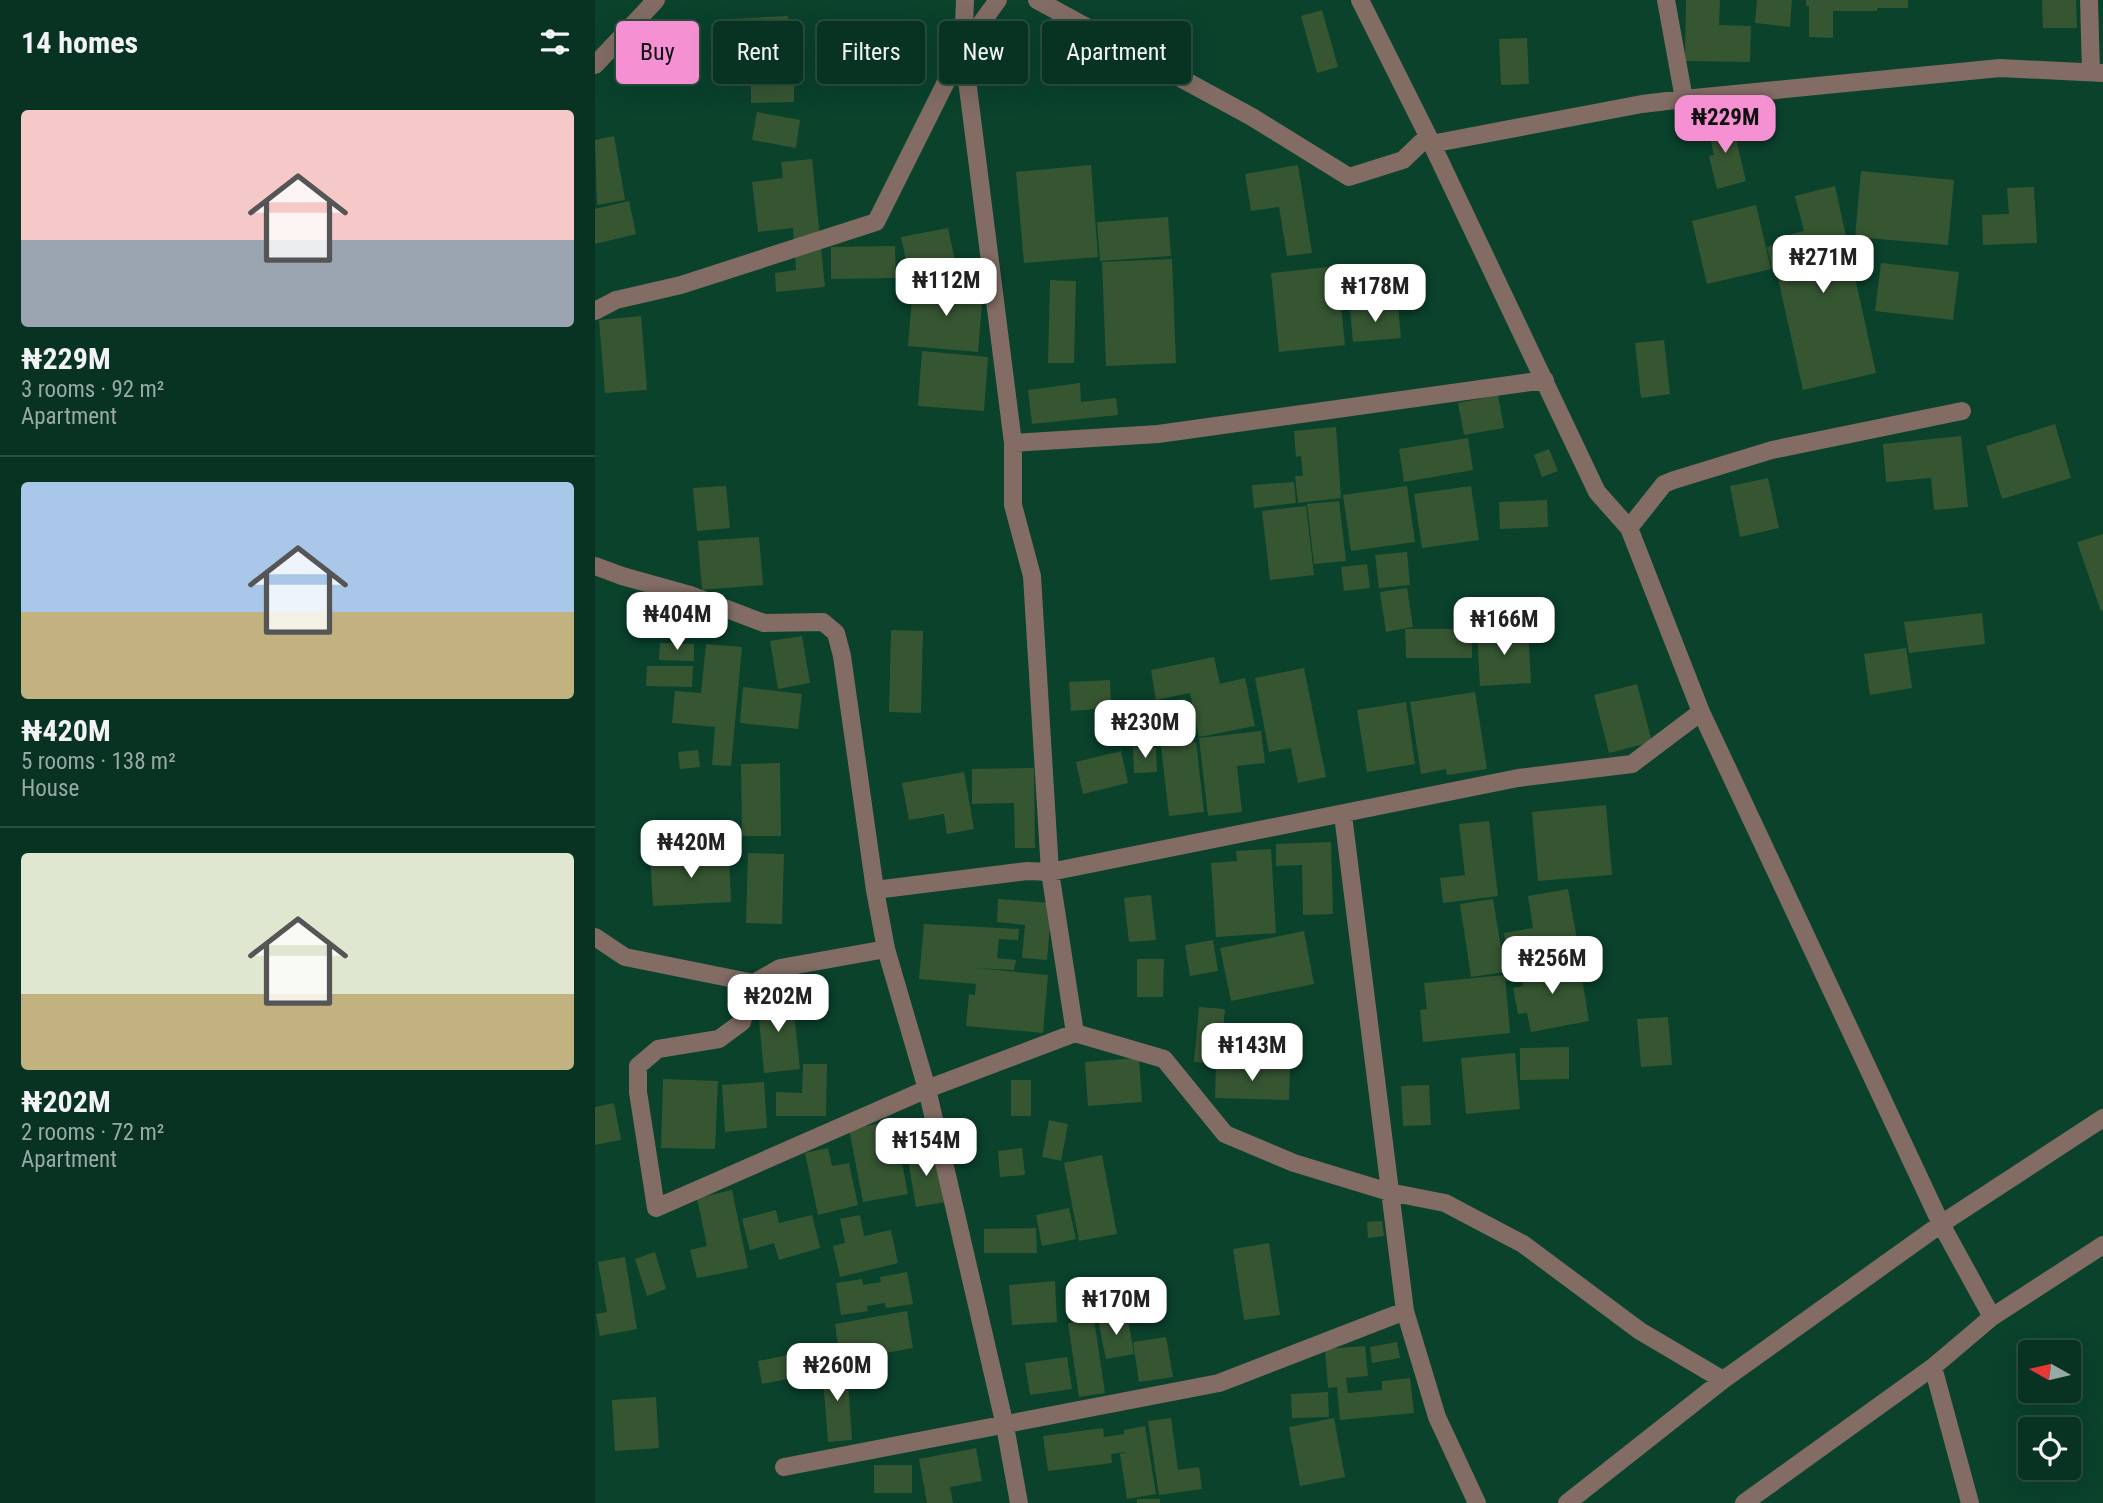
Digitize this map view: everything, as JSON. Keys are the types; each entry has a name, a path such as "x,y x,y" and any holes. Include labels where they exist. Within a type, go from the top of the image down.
{"street":[{"path":"595,65 656,0"},
{"path":"964,21 965,0"},
{"path":"983,21 998,0"},
{"path":"1037,0 1252,117 1349,177 1403,160 1430,140 1642,104 2000,68 2097,73 2089,0"},
{"path":"1360,0 1430,140 1597,492 1629,528 1701,712 1941,1224 1992,1317"},
{"path":"1666,0 1684,99"},
{"path":"595,312 616,300 681,285 876,222 945,84"},
{"path":"968,84 1013,443 1013,506 1032,576 1050,872 1075,1033"},
{"path":"1013,443 1158,434 1545,380"},
{"path":"1629,528 1664,484 1674,480 1772,450 1962,411"},
{"path":"595,566 690,595 764,623 823,622 836,633 842,656 875,890 886,949 927,1089 1005,1426 1019,1503"},
{"path":"875,890 1027,871 1050,872 1518,778 1632,764 1701,712"},
{"path":"1343,815 1405,1311 1437,1417 1477,1503"},
{"path":"595,937 625,957 754,984"},
{"path":"886,949 781,968 754,984 741,1022 719,1039 658,1049 638,1066 638,1092 656,1208 927,1089 1075,1033 1164,1059 1225,1134 1294,1163 1389,1192 1445,1203 1523,1244 1640,1331 1723,1380"},
{"path":"1567,1503 1723,1380 1941,1224 2103,1118"},
{"path":"1744,1503 1933,1367 1992,1317 2103,1245"},
{"path":"784,1467 1219,1383 1405,1311"},
{"path":"1933,1367 1970,1503"}],"building":[{"path":"1686,0 1720,0 1719,25 1751,26 1750,62 1685,61"},
{"path":"1757,0 1792,0 1790,27 1755,23"},
{"path":"1806,0 1908,0 1908,8 1833,11 1833,38 1809,37 1809,6 1806,6"},
{"path":"2042,0 2076,0 2077,28 2043,28"},
{"path":"1322,10 1338,67 1317,73 1301,16"},
{"path":"788,16 788,21 731,21"},
{"path":"1527,38 1529,84 1501,85 1499,39"},
{"path":"751,84 794,84 794,102 751,103"},
{"path":"757,112 800,120 796,148 752,140"},
{"path":"1731,118 1746,181 1717,189 1709,156 1714,155 1707,124"},
{"path":"614,136 625,200 597,205 595,140"},
{"path":"812,159 825,287 776,292 775,273 796,270 793,228 758,232 752,182 783,178 781,162"},
{"path":"1091,165 1098,257 1024,263 1016,172"},
{"path":"1298,165 1312,253 1287,256 1279,207 1251,211 1245,174"},
{"path":"1861,171 1954,180 1948,245 1855,237"},
{"path":"1835,186 1876,373 1803,390 1777,274 1823,262 1773,273 1767,247 1792,240 1791,234 1804,231 1795,196"},
{"path":"2034,187 2037,243 1983,245 1982,215 2009,214 2007,188"},
{"path":"629,201 636,234 595,244 595,209"},
{"path":"1756,205 1771,269 1707,284 1692,221"},
{"path":"1168,217 1171,256 1100,261 1097,222"},
{"path":"948,228 956,266 909,275 901,237"},
{"path":"895,246 896,278 831,279 831,247"},
{"path":"1172,259 1176,363 1106,366 1102,262"},
{"path":"1881,263 1959,272 1953,320 1875,311"},
{"path":"1337,266 1345,345 1279,352 1271,273"},
{"path":"1050,280 1076,281 1074,363 1048,363"},
{"path":"913,285 983,291 978,352 908,346"},
{"path":"1398,307 1401,338 1353,342 1350,310"},
{"path":"641,316 647,390 605,393 599,320"},
{"path":"1664,340 1670,394 1641,398 1635,343"},
{"path":"922,351 988,357 984,411 918,406"},
{"path":"1080,383 1081,402 1116,398 1118,415 1032,424 1028,390"},
{"path":"1498,395 1504,428 1464,435 1458,403"},
{"path":"2055,424 2071,478 2002,499 1986,446"},
{"path":"1336,427 1341,498 1298,503 1295,476 1303,476 1301,456 1296,457 1294,431"},
{"path":"1961,436 1968,507 1934,510 1931,478 1886,482 1883,444"},
{"path":"1468,438 1473,470 1404,482 1399,449"},
{"path":"1549,449 1558,471 1542,477 1534,455"},
{"path":"1768,478 1779,528 1740,537 1730,486"},
{"path":"1294,482 1296,503 1254,508 1252,485"},
{"path":"726,486 730,528 697,531 693,488"},
{"path":"1407,486 1415,542 1351,551 1343,495"},
{"path":"1471,486 1479,540 1422,548 1414,494"},
{"path":"1547,500 1548,527 1500,529 1499,502"},
{"path":"1339,501 1346,561 1314,564 1307,504"},
{"path":"1306,506 1314,575 1270,580 1262,511"},
{"path":"2103,534 2103,610 2101,611 2077,542"},
{"path":"759,537 763,585 702,590 698,541"},
{"path":"1407,552 1410,585 1379,588 1375,555"},
{"path":"1367,564 1370,588 1344,591 1341,567"},
{"path":"1407,588 1413,627 1386,632 1380,592"},
{"path":"1982,613 1985,644 1909,653 1904,622"},
{"path":"1528,628 1531,683 1480,686 1477,631"},
{"path":"1405,629 1472,629 1472,658 1406,658"},
{"path":"891,630 923,631 921,713 889,712"},
{"path":"802,636 810,683 778,689 770,641"},
{"path":"660,643 694,644 694,661 659,660"},
{"path":"706,644 742,647 731,766 712,765 715,727 672,723 675,691 701,693"},
{"path":"1906,648 1912,688 1870,695 1864,654"},
{"path":"1214,657 1220,684 1245,678 1255,726 1199,737 1190,693 1156,700 1151,670"},
{"path":"647,666 693,666 692,687 646,686"},
{"path":"1304,668 1326,777 1298,783 1291,748 1269,752 1255,678"},
{"path":"1110,680 1111,708 1071,711 1069,682"},
{"path":"1637,684 1652,742 1609,753 1594,695"},
{"path":"743,687 802,694 798,729 740,723"},
{"path":"1475,692 1487,769 1447,775 1446,769 1421,774 1410,702"},
{"path":"1185,699 1189,723 1193,722 1195,737 1170,741 1161,703"},
{"path":"1406,702 1415,764 1367,772 1357,710"},
{"path":"1157,711 1158,745 1132,747 1131,712"},
{"path":"1261,731 1265,763 1237,766 1242,812 1208,816 1199,738"},
{"path":"1196,742 1204,812 1169,816 1161,746"},
{"path":"1133,748 1156,748 1157,772 1134,773"},
{"path":"698,750 700,767 680,769 678,752"},
{"path":"1121,751 1128,783 1083,794 1076,762"},
{"path":"780,763 781,836 742,836 741,764"},
{"path":"1034,768 1035,848 1015,848 1014,803 972,804 972,769"},
{"path":"964,772 974,829 947,834 944,814 909,820 902,783"},
{"path":"1606,805 1612,875 1538,881 1532,812"},
{"path":"1489,821 1498,896 1443,903 1440,878 1465,875 1459,824"},
{"path":"1331,842 1333,914 1303,915 1302,865 1276,866 1276,844"},
{"path":"1271,849 1276,933 1216,937 1211,863 1237,861 1236,851"},
{"path":"748,853 784,854 782,924 746,923"},
{"path":"729,854 731,902 653,906 650,857"},
{"path":"1568,889 1579,951 1509,963 1504,933 1533,928 1528,896"},
{"path":"1151,895 1156,940 1129,942 1124,898"},
{"path":"998,899 1052,903 1047,960 1022,958 1025,925 997,922"},
{"path":"1493,899 1505,972 1471,977 1460,904"},
{"path":"924,924 1019,929 1018,940 999,939 997,958 1016,960 1014,970 976,968 1048,975 1043,1033 966,1026 969,994 975,995 976,984 919,979"},
{"path":"1304,931 1314,984 1231,1001 1220,948"},
{"path":"1213,940 1218,971 1190,976 1185,945"},
{"path":"1137,959 1164,959 1163,997 1137,997"},
{"path":"1579,959 1589,1021 1531,1032 1527,1013 1518,1014 1513,988 1523,986 1520,969"},
{"path":"1505,975 1510,1033 1423,1042 1420,1010 1427,1009 1424,983"},
{"path":"792,994 800,1069 764,1073 757,998"},
{"path":"1199,1007 1225,1009 1220,1064 1194,1062"},
{"path":"1668,1017 1672,1065 1641,1067 1637,1019"},
{"path":"1569,1047 1569,1079 1520,1080 1520,1048"},
{"path":"1515,1053 1520,1109 1466,1114 1461,1058"},
{"path":"1139,1058 1142,1102 1088,1106 1085,1062"},
{"path":"803,1064 827,1064 826,1116 776,1116 776,1092 802,1093"},
{"path":"1216,1066 1290,1068 1289,1100 1215,1098"},
{"path":"663,1079 718,1081 715,1149 661,1148"},
{"path":"1011,1080 1031,1080 1031,1116 1011,1116"},
{"path":"764,1082 767,1128 725,1132 722,1085"},
{"path":"1429,1085 1431,1125 1403,1126 1401,1086"},
{"path":"614,1103 621,1140 595,1145 595,1107"},
{"path":"1049,1120 1068,1124 1061,1161 1042,1157"},
{"path":"894,1121 908,1194 863,1202 849,1129"},
{"path":"828,1148 832,1166 849,1163 858,1205 818,1215 805,1153"},
{"path":"1022,1148 1025,1175 1000,1177 998,1151"},
{"path":"936,1149 946,1202 916,1207 907,1154"},
{"path":"1102,1155 1117,1234 1079,1241 1064,1163"},
{"path":"732,1190 748,1268 697,1278 690,1250 707,1246 697,1198"},
{"path":"1069,1208 1076,1239 1042,1246 1036,1215"},
{"path":"776,1210 779,1223 812,1215 820,1248 779,1260 774,1243 750,1250 742,1219"},
{"path":"860,1215 864,1236 891,1230 898,1263 840,1277 833,1246 845,1243 840,1219"},
{"path":"1382,1221 1384,1236 1368,1238 1367,1222"},
{"path":"1036,1228 1037,1253 984,1253 984,1229"},
{"path":"1269,1243 1280,1315 1244,1320 1233,1249"},
{"path":"655,1252 666,1289 647,1296 635,1259"},
{"path":"625,1257 637,1329 600,1336 596,1314 607,1312 598,1262"},
{"path":"907,1272 913,1304 886,1308 885,1303 867,1306 868,1311 841,1315 836,1283 862,1279 863,1285 881,1282 880,1277"},
{"path":"1055,1281 1057,1322 1012,1325 1009,1285"},
{"path":"907,1311 913,1348 847,1360 844,1344 838,1345 835,1324"},
{"path":"1127,1314 1134,1354 1106,1359 1098,1320"},
{"path":"1094,1319 1105,1393 1079,1397 1068,1323"},
{"path":"1166,1337 1173,1377 1139,1382 1133,1342"},
{"path":"1397,1342 1400,1358 1372,1363 1370,1347"},
{"path":"1365,1346 1368,1376 1346,1378 1348,1393 1382,1390 1382,1381 1410,1378 1414,1413 1340,1420 1337,1387 1328,1388 1325,1349"},
{"path":"808,1351 813,1374 762,1384 758,1361"},
{"path":"1067,1357 1072,1389 1030,1395 1025,1363"},
{"path":"847,1365 852,1440 828,1442 822,1366"},
{"path":"1328,1392 1329,1417 1292,1418 1291,1394"},
{"path":"656,1397 659,1448 615,1451 612,1400"},
{"path":"1171,1418 1178,1470 1199,1467 1202,1489 1159,1495 1148,1421"},
{"path":"1334,1418 1345,1477 1300,1486 1289,1427"},
{"path":"1145,1426 1156,1494 1127,1499 1120,1454 1127,1452 1111,1454 1112,1463 1048,1471 1043,1436 1103,1428 1104,1437 1124,1434 1124,1430"},
{"path":"976,1448 982,1481 950,1487 953,1503 927,1503 919,1459"},
{"path":"874,1465 912,1465 912,1493 874,1493"},
{"path":"1137,1499 1160,1499 1160,1503 1137,1503"}]}
